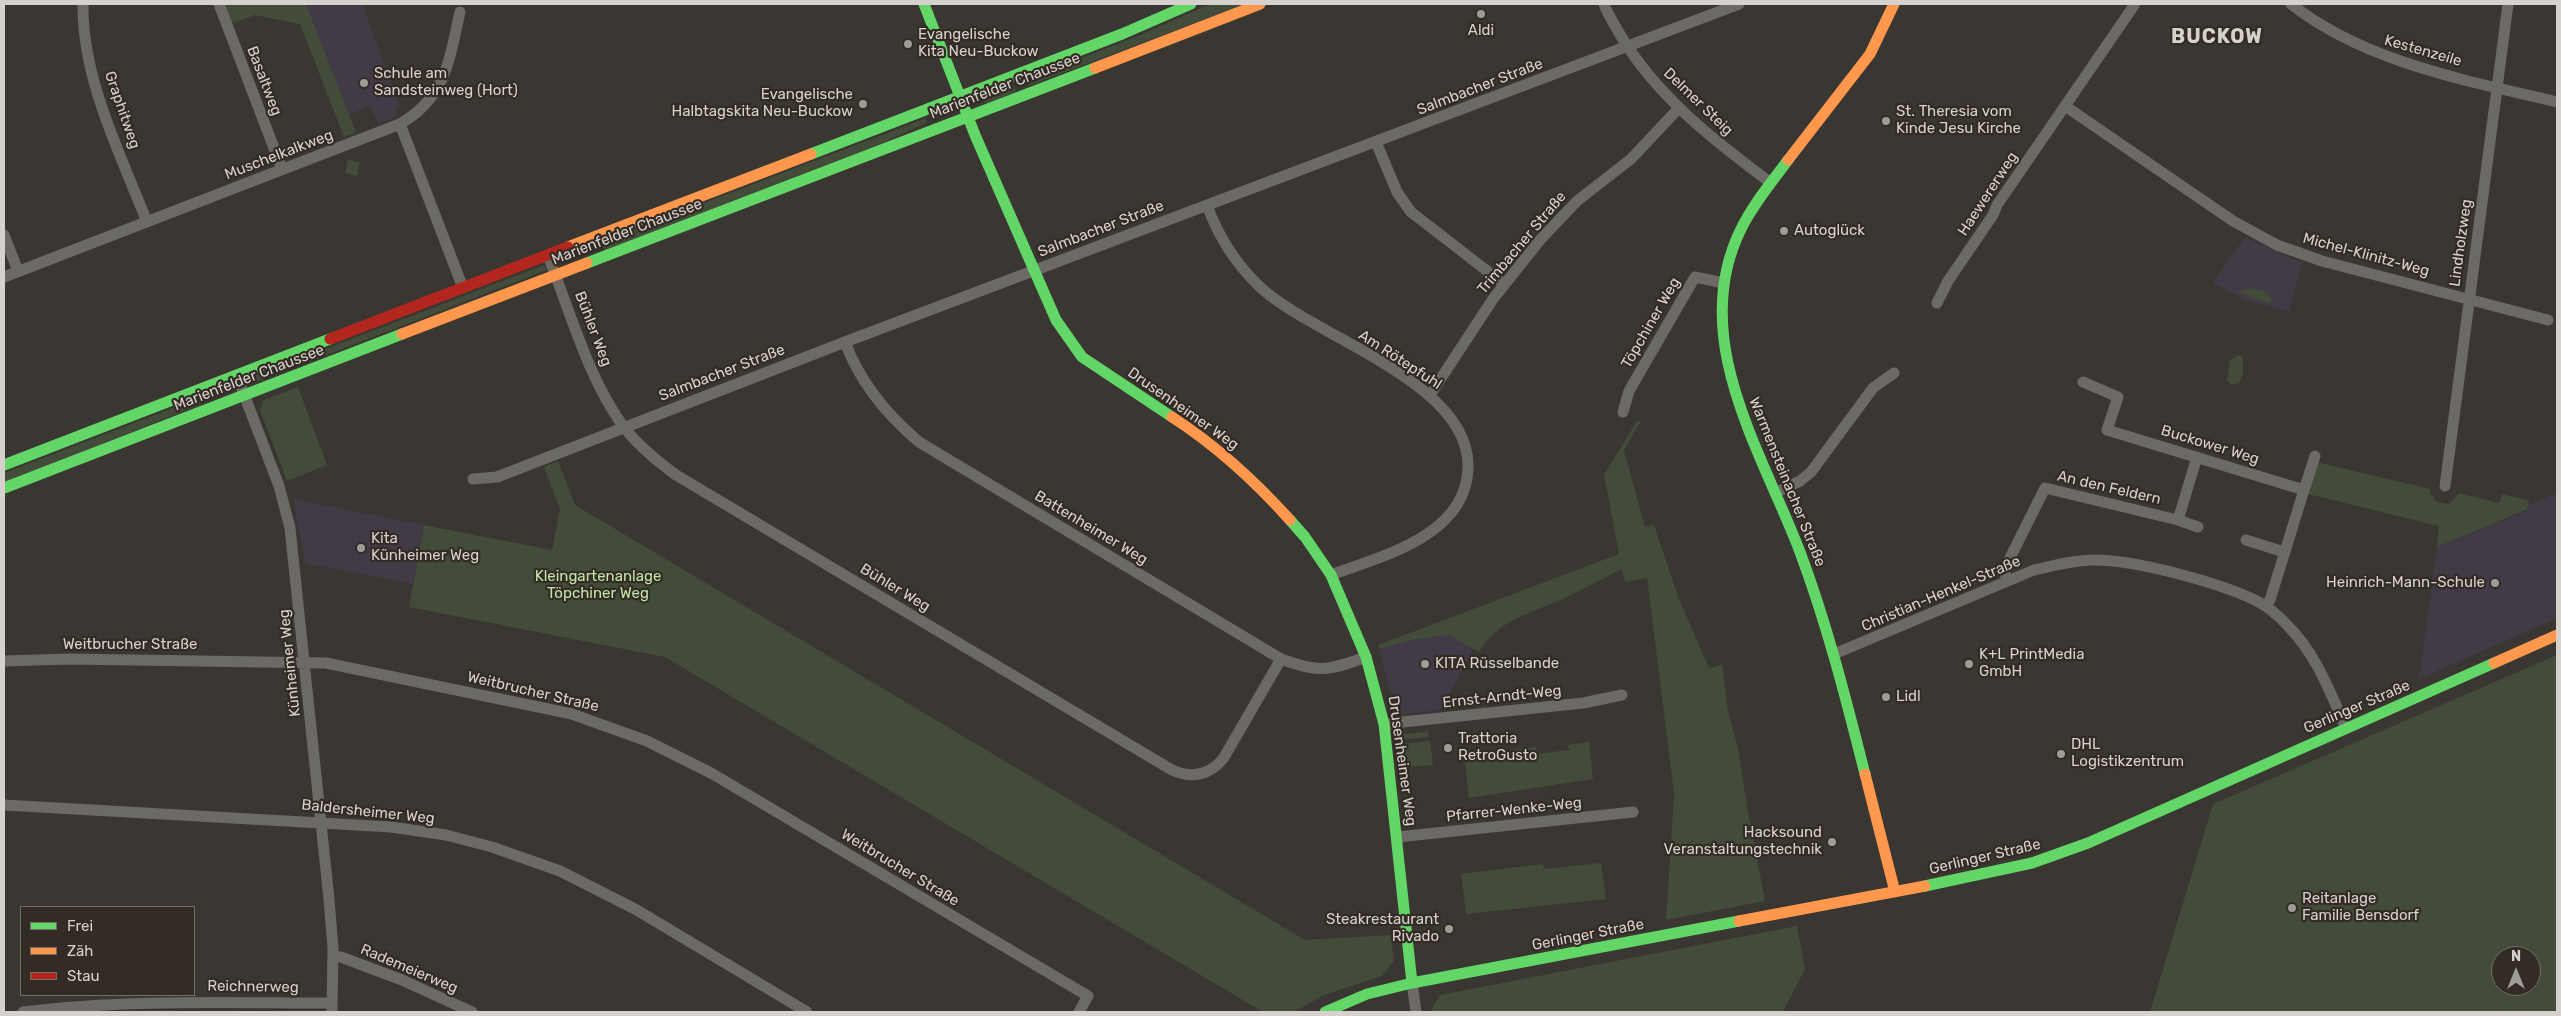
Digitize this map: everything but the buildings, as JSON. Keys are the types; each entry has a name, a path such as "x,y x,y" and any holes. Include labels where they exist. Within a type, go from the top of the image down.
{"street":[{"name":"Graphitweg","path":"83,4 86,46 102,107 147,222"},
{"name":"Basaltweg","path":"219,4 282,169"},
{"name":"Drusenheimer Weg","path":"924,4 968,117 1034,271 1056,320 1082,357 1200,436 1256,482 1305,537 1331,575 1366,657 1384,724 1416,1012"},
{"name":"Marienfelder Chaussee","path":"4,466 1122,34 1192,4"},
{"name":"Marienfelder Chaussee","path":"4,488 1260,4"},
{"name":"Delmer Steig","path":"1604,4 1627,47 1679,108 1718,143 1771,183"},
{"name":"Salmbacher Straße","path":"473,479 497,477 845,342 1739,4"},
{"name":"Warmensteinacher Straße","path":"1894,4 1870,54 1771,183 1733,244 1724,283 1724,320 1730,371 1749,434 1800,552 1834,654 1895,892"},
{"name":"Haewererweg","path":"1937,303 1948,281 1993,215 1997,205 2135,4"},
{"name":"Kestenzeile","path":"2291,4 2327,29 2371,51 2557,102"},
{"name":"Lindholzweg","path":"2445,486 2508,4"},
{"name":"Muschelkalkweg","path":"4,277 400,124 424,108 438,89 447,68 460,12"},
{"name":"Michel-Klinitz-Weg","path":"2065,106 2234,221 2276,244 2322,262 2469,298 2486,305 2548,320"},
{"name":"Trimbacher Straße","path":"1430,395 1504,284 1571,207 1631,159 1679,108"},
{"path":"400,124 463,288"},
{"path":"1376,142 1390,179 1411,212 1504,284"},
{"name":"Am Rötepfuhl","path":"1207,205 1224,242 1239,264 1260,287 1285,306 1430,395 1453,419 1466,445 1468,472 1461,498 1440,524 1415,541 1331,575"},
{"path":"4,236 18,272"},
{"name":"Bühler Weg","path":"548,256 594,378 624,428 650,455 676,476 1182,774 1203,774 1214,769 1223,759 1281,659"},
{"name":"Töpchiner Weg","path":"1623,412 1629,390 1695,277 1724,283"},
{"name":"Battenheimer Weg","path":"845,342 858,372 872,395 886,413 919,442 1281,659 1318,670 1333,669 1366,657"},
{"path":"1775,493 1800,481 1811,472 1873,388 1894,372"},
{"name":"Künheimer Weg","path":"237,376 279,486 293,547 333,956 332,1008"},
{"name":"Buckower Weg","path":"2083,382 2118,397 2105,433 2197,457 2304,490"},
{"path":"2266,606 2270,600 2314,456"},
{"name":"An den Feldern","path":"2178,520 2197,457"},
{"name":"An den Feldern","path":"2007,580 2004,570 2045,488 2178,520 2198,527"},
{"path":"2246,540 2284,552"},
{"name":"Christian-Henkel-Straße","path":"1834,654 1923,618 2007,580 2064,563 2102,561 2178,574 2224,588 2266,606 2287,624 2302,642 2323,676 2346,728"},
{"name":"Gerlinger Straße","path":"1412,983 1895,892 2032,863 2088,843 2557,635"},
{"name":"Weitbrucher Straße","path":"4,661 326,663 533,704 572,714 647,740 711,773 1088,996 1079,1012"},
{"name":"Ernst-Arndt-Weg","path":"1384,724 1583,703 1622,695"},
{"name":"Baldersheimer Weg","path":"4,805 392,827 446,836 492,847 551,867 587,883 635,909 806,1012"},
{"name":"Pfarrer-Wenke-Weg","path":"1398,837 1632,812"},
{"name":"Rademeierweg","path":"333,956 341,957 402,980 472,1012"},
{"path":"1325,1012 1367,994 1412,983"},
{"name":"Reichnerweg","path":"23,1012 102,1004 218,1001 332,1008"}],"shaded area":[{"name":"Schule am Sandsteinweg (Hort)","path":"306,4 362,4 400,107 395,109 398,116 378,124 370,105 349,115"},
{"path":"2245,237 2302,263 2289,312 2246,300 2213,283"},
{"name":"Heinrich-Mann-Schule","path":"2557,493 2557,618 2419,679 2437,547 2528,510 2527,506"},
{"name":"Kita Künheimer Weg","path":"293,499 424,525 413,584 305,563"},
{"name":"KITA Rüsselbande","path":"1449,635 1474,649 1440,710 1396,715 1379,649 1412,640"}],"green space":[{"path":"224,4 306,4 356,132 344,137 300,24 255,15 231,24"},
{"path":"1210,4 1245,4 1028,86 1028,79 1138,36"},
{"path":"1013,85 1016,92 985,104 983,97"},
{"path":"924,119 927,120 926,123 883,143 605,250 602,245 604,241"},
{"path":"348,160 360,162 357,176 345,173"},
{"path":"544,265 547,270 249,385 247,379"},
{"path":"2250,288 2263,291 2272,299 2270,304 2238,292"},
{"path":"2238,355 2243,357 2243,375 2239,383 2232,385 2227,380 2230,360"},
{"path":"298,387 327,465 287,481 260,410 264,400"},
{"path":"199,398 204,403 4,483 4,473"},
{"path":"1637,421 1641,421 1624,450 1645,527 1654,525 1679,599 1709,668 1722,665 1728,711 1738,748 1765,901 1666,920 1674,794 1647,578 1625,582 1622,569 1563,599 1527,613 1505,625 1487,641 1479,652 1449,635 1412,640 1379,649 1378,645 1619,554 1604,475"},
{"name":"Kleingartenanlage Töpchiner Weg","path":"558,461 575,505 1305,940 1391,935 1394,961 1382,976 1324,995 1294,1012 1263,1012 665,657 409,607 424,525 552,550 560,509 544,467"},
{"path":"2316,462 2430,489 2430,493 2437,502 2449,504 2459,493 2499,503 2502,494 2527,500 2530,505 2527,506 2528,509 2437,547 2439,526 2308,494"},
{"path":"2557,655 2557,1012 2150,1012 2213,804"},
{"path":"1427,725 1429,737 1400,740 1398,728 1402,727 1403,734 1427,732"},
{"path":"1430,741 1433,765 1404,767 1401,744"},
{"path":"1589,742 1593,779 1469,798 1464,755 1536,747 1536,754 1569,750 1568,745"},
{"path":"1601,863 1606,899 1466,914 1461,874 1543,864 1544,869"},
{"path":"1797,926 1805,969 1783,1012 1430,1012 1440,995"}],"traffic: fast":[{"path":"924,4 975,135 1056,320 1082,357 1172,417"},
{"path":"811,154 1122,34 1191,4"},
{"path":"587,263 1095,68"},
{"path":"1788,160 1751,211 1741,229 1726,270 1722,311 1726,353 1736,394 1750,435 1800,552 1819,607 1865,774"},
{"path":"4,488 402,334"},
{"path":"4,465 330,339"},
{"path":"1290,520 1305,537 1331,575 1366,657 1384,724 1412,983"},
{"path":"1925,886 2032,863 2088,843 2494,663"},
{"path":"1325,1012 1367,994 1412,983 1739,921"}],"traffic: slow":[{"path":"1095,68 1260,4"},
{"path":"1788,160 1870,54 1894,4"},
{"path":"568,247 811,154"},
{"path":"402,334 587,263"},
{"path":"1172,417 1189,428 1234,464 1290,520"},
{"path":"2494,663 2557,635"},
{"path":"1865,774 1895,892"},
{"path":"1739,921 1925,886"}],"traffic: jam":[{"path":"330,339 568,247"}],"place":[{"name":"Aldi","path":"1481,14"},
{"name":"Evangelische Kita Neu-Buckow","path":"908,44"},
{"name":"Schule am Sandsteinweg (Hort)","path":"364,83"},
{"name":"Evangelische Halbtagskita Neu-Buckow","path":"863,104"},
{"name":"St. Theresia vom Kinde Jesu Kirche","path":"1886,121"},
{"name":"Autoglück","path":"1784,231"},
{"name":"Kita Künheimer Weg","path":"361,548"},
{"name":"Heinrich-Mann-Schule","path":"2495,583"},
{"name":"KITA Rüsselbande","path":"1425,664"},
{"name":"K+L PrintMedia GmbH","path":"1969,664"},
{"name":"Lidl","path":"1886,697"},
{"name":"Trattoria RetroGusto","path":"1448,748"},
{"name":"DHL Logistikzentrum","path":"2061,754"},
{"name":"Hacksound Veranstaltungstechnik","path":"1832,842"},
{"name":"Reitanlage Familie Bensdorf","path":"2292,908"},
{"name":"Steakrestaurant Rivado","path":"1449,929"}],"district":[{"name":"BUCKOW","path":"2217,37"}]}
